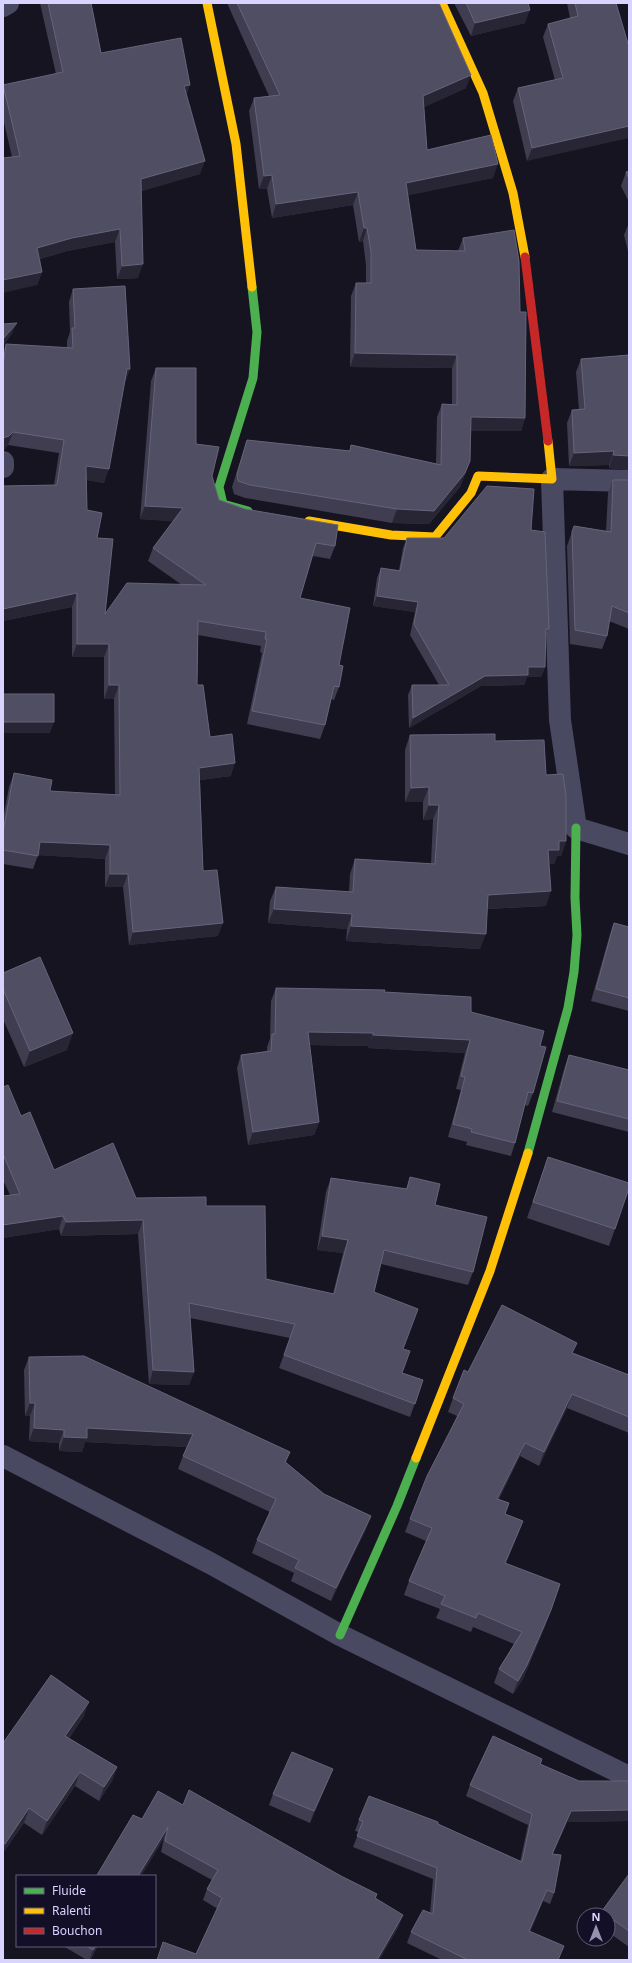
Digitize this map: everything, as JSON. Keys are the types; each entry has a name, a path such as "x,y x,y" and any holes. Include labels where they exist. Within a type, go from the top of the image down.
{"street":[{"path":"3,6 8,3"},
{"path":"208,3 236,144 257,332 253,378 219,487 223,504 258,512"},
{"path":"340,1636 397,1506 490,1270 522,1180 568,1008 574,972 577,935 575,898 576,828 560,720 552,479 529,277 513,193 483,93 442,3"},
{"path":"3,462 3,467"},
{"path":"297,519 391,535 435,537 471,493 478,476 629,481"},
{"path":"576,828 629,844"},
{"path":"3,1456 210,1563 340,1636 629,1777"}],"building":[{"path":"48,3 91,3 101,53 181,38 190,85 184,86 205,161 141,179 143,264 122,266 120,229 72,238 37,248 42,272 3,280 3,158 20,156 3,85 63,72"},
{"path":"237,3 439,3 471,75 423,96 427,150 491,135 498,164 406,183 416,250 465,251 463,238 514,230 519,261 520,312 526,312 525,418 471,417 470,461 465,473 434,511 397,509 250,485 238,481 237,474 247,440 350,451 351,445 441,465 442,404 457,405 457,355 355,353 356,283 371,283 371,252 367,228 364,228 358,192 276,204 272,175 264,176 254,98 280,95"},
{"path":"466,3 528,3 530,10 475,23"},
{"path":"575,3 616,3 629,47 629,126 532,148 518,88 563,78 548,24 578,16"},
{"path":"629,171 629,179 626,172"},
{"path":"125,286 130,369 127,369 109,469 86,466 87,510 102,513 97,538 113,539 105,614 127,583 206,585 153,548 183,508 145,506 156,368 196,368 196,444 219,447 212,476 219,500 245,509 338,525 335,546 316,543 300,598 350,608 339,665 343,666 339,687 334,686 325,725 252,711 267,639 265,639 266,632 198,621 197,685 203,685 210,737 232,734 235,763 199,768 203,871 217,870 223,923 133,932 128,874 110,874 110,845 40,842 38,856 3,850 3,832 14,773 52,780 50,791 120,795 119,685 109,685 109,644 77,644 77,593 3,609 3,486 57,485 64,440 13,432 9,436 3,438 3,366 6,344 73,348 72,328 75,328 73,289"},
{"path":"17,323 3,339 3,324"},
{"path":"629,355 629,456 613,455 614,451 574,453 572,410 585,409 581,359"},
{"path":"613,480 629,480 629,613 612,606 607,636 575,630 572,532 574,526 611,532"},
{"path":"487,486 534,489 531,530 545,532 549,629 546,629 545,667 528,667 528,675 485,676 413,718 412,685 449,685 414,624 418,602 377,596 381,568 400,571 407,538 444,538"},
{"path":"3,694 54,694 54,722 3,722"},
{"path":"495,734 495,741 544,740 546,775 563,774 566,796 566,841 559,841 559,850 548,850 551,891 488,895 486,934 351,926 352,914 274,909 276,887 353,892 355,859 435,864 439,805 429,805 429,787 411,788 410,735"},
{"path":"614,923 629,927 629,998 596,989"},
{"path":"40,957 73,1033 30,1051 3,989 3,973"},
{"path":"276,988 385,990 384,992 471,997 471,1012 544,1031 540,1046 546,1047 533,1093 528,1092 515,1143 471,1132 472,1129 453,1124 465,1077 461,1076 470,1040 373,1035 373,1033 308,1032 319,1122 253,1132 241,1055 271,1051 272,1034 275,1034"},
{"path":"569,1055 629,1070 629,1119 557,1101"},
{"path":"8,1085 21,1116 30,1112 54,1170 113,1143 136,1198 206,1197 206,1206 265,1206 266,1279 334,1294 348,1240 322,1236 331,1178 407,1189 410,1177 440,1184 435,1205 487,1217 473,1272 384,1250 374,1292 418,1309 403,1349 410,1351 402,1373 423,1380 415,1404 284,1355 295,1324 189,1303 194,1372 153,1370 143,1220 66,1222 63,1216 3,1225 3,1196 20,1194 3,1154 3,1087"},
{"path":"548,1157 629,1183 629,1188 615,1229 533,1202"},
{"path":"502,1305 577,1343 572,1353 629,1375 629,1417 572,1394 544,1452 525,1443 497,1499 509,1503 505,1514 523,1521 505,1563 560,1584 551,1610 527,1665 518,1681 499,1669 522,1632 478,1613 476,1618 441,1604 445,1596 409,1581 432,1528 410,1519 427,1476 464,1404 453,1398 464,1370 468,1372"},
{"path":"84,1356 290,1452 285,1462 324,1494 371,1516 336,1588 295,1568 299,1560 257,1540 276,1499 183,1456 193,1434 87,1428 87,1438 64,1437 64,1430 34,1428 35,1403 30,1403 29,1357"},
{"path":"51,1675 89,1702 65,1736 117,1767 104,1787 80,1772 47,1821 29,1808 5,1844 3,1842 3,1743"},
{"path":"493,1736 542,1759 540,1764 579,1781 629,1781 629,1810 571,1811 552,1854 561,1855 554,1893 547,1890 529,1931 564,1946 558,1960 468,1960 411,1932 423,1910 433,1914 437,1868 357,1836 363,1821 359,1820 369,1796 438,1822 438,1824 522,1862 532,1814 470,1785"},
{"path":"292,1752 333,1769 314,1811 273,1794"},
{"path":"189,1790 341,1876 377,1894 375,1898 403,1915 377,1960 157,1960 163,1942 196,1954 222,1898 207,1889 218,1870 165,1841 168,1827 139,1875 97,1875 133,1815 142,1819 158,1791 183,1805"},
{"path":"629,1874 629,1931 616,1922 616,1907 605,1907"},
{"path":"88,1947 95,1947 93,1950"}],"traffic: fast":[{"path":"248,511 223,504 219,487 253,378 257,332 252,287"},
{"path":"528,1153 568,1008 574,972 577,935 575,898 576,828"},
{"path":"340,1635 397,1506 416,1458"}],"traffic: slow":[{"path":"207,3 236,144 252,287"},
{"path":"442,3 483,93 513,193 525,257"},
{"path":"309,521 391,535 435,537 471,493 478,476 552,479 548,441"},
{"path":"416,1458 490,1271 528,1153"}],"traffic: jam":[{"path":"525,257 548,441"}]}
